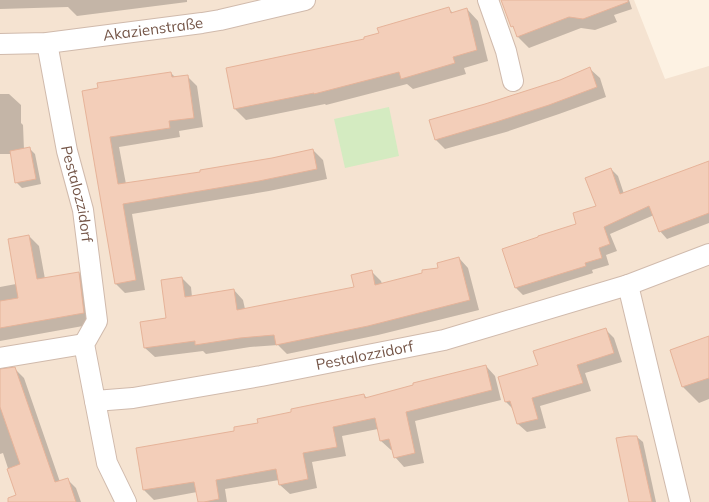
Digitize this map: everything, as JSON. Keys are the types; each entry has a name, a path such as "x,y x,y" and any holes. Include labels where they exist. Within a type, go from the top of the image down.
{"street":[{"name":"Akazienstraße","path":"0,44 47,42 202,23 305,0"},
{"path":"488,0 506,51 513,81"},
{"name":"Pestalozzidorf","path":"47,42 67,150 83,210 96,321 84,344"},
{"name":"Pestalozzidorf","path":"95,401 132,398 261,376 444,340 628,285 709,254"},
{"path":"628,285 680,502"},
{"path":"0,358 84,344 107,463 126,502"}],"shaded area":[{"path":"0,0 634,0 665,79 709,66 709,502 0,502"}],"green space":[{"path":"389,107 399,156 345,168 334,119"}],"building":[{"path":"501,0 628,0 628,2 583,19 569,17 517,37 513,26 511,27"},
{"path":"449,7 451,13 467,8 477,50 453,57 455,63 401,79 399,72 314,94 234,109 226,68 364,39 364,37 379,33 377,28"},
{"path":"590,67 597,87 549,105 435,140 429,120 560,80"},
{"path":"171,72 172,77 188,75 194,118 169,121 170,128 110,137 118,184 200,172 200,170 272,158 313,149 317,169 259,181 123,204 136,280 115,284 82,91 98,88 97,83"},
{"path":"30,147 36,179 15,183 10,151"},
{"path":"709,161 709,213 659,232 649,206 604,227 610,244 599,248 602,258 585,263 586,266 515,288 502,249 576,224 573,213 596,206 585,178 611,168 620,194"},
{"path":"29,235 37,279 79,272 84,313 0,328 0,301 18,298 8,239"},
{"path":"459,257 470,300 368,326 276,345 274,335 240,338 195,345 195,341 144,348 140,322 166,318 161,280 182,277 185,297 234,289 237,310 354,287 351,275 372,270 375,285 422,273 422,270 438,268 437,263"},
{"path":"606,328 614,353 577,365 583,383 532,398 538,419 517,424 510,401 505,402 498,377 538,365 533,351"},
{"path":"709,336 709,378 682,387 670,350"},
{"path":"486,365 492,390 406,412 415,453 394,458 389,439 380,441 375,418 333,427 337,447 303,453 308,479 279,485 276,469 216,480 219,499 204,502 198,502 194,482 143,490 136,448 234,431 234,427 258,423 257,419 291,412 291,409 364,394 365,398 413,385 413,383"},
{"path":"15,367 55,482 68,478 76,502 8,502 8,498 16,495 7,469 20,464 0,407 0,369"},
{"path":"637,436 652,502 629,502 616,438"}]}
